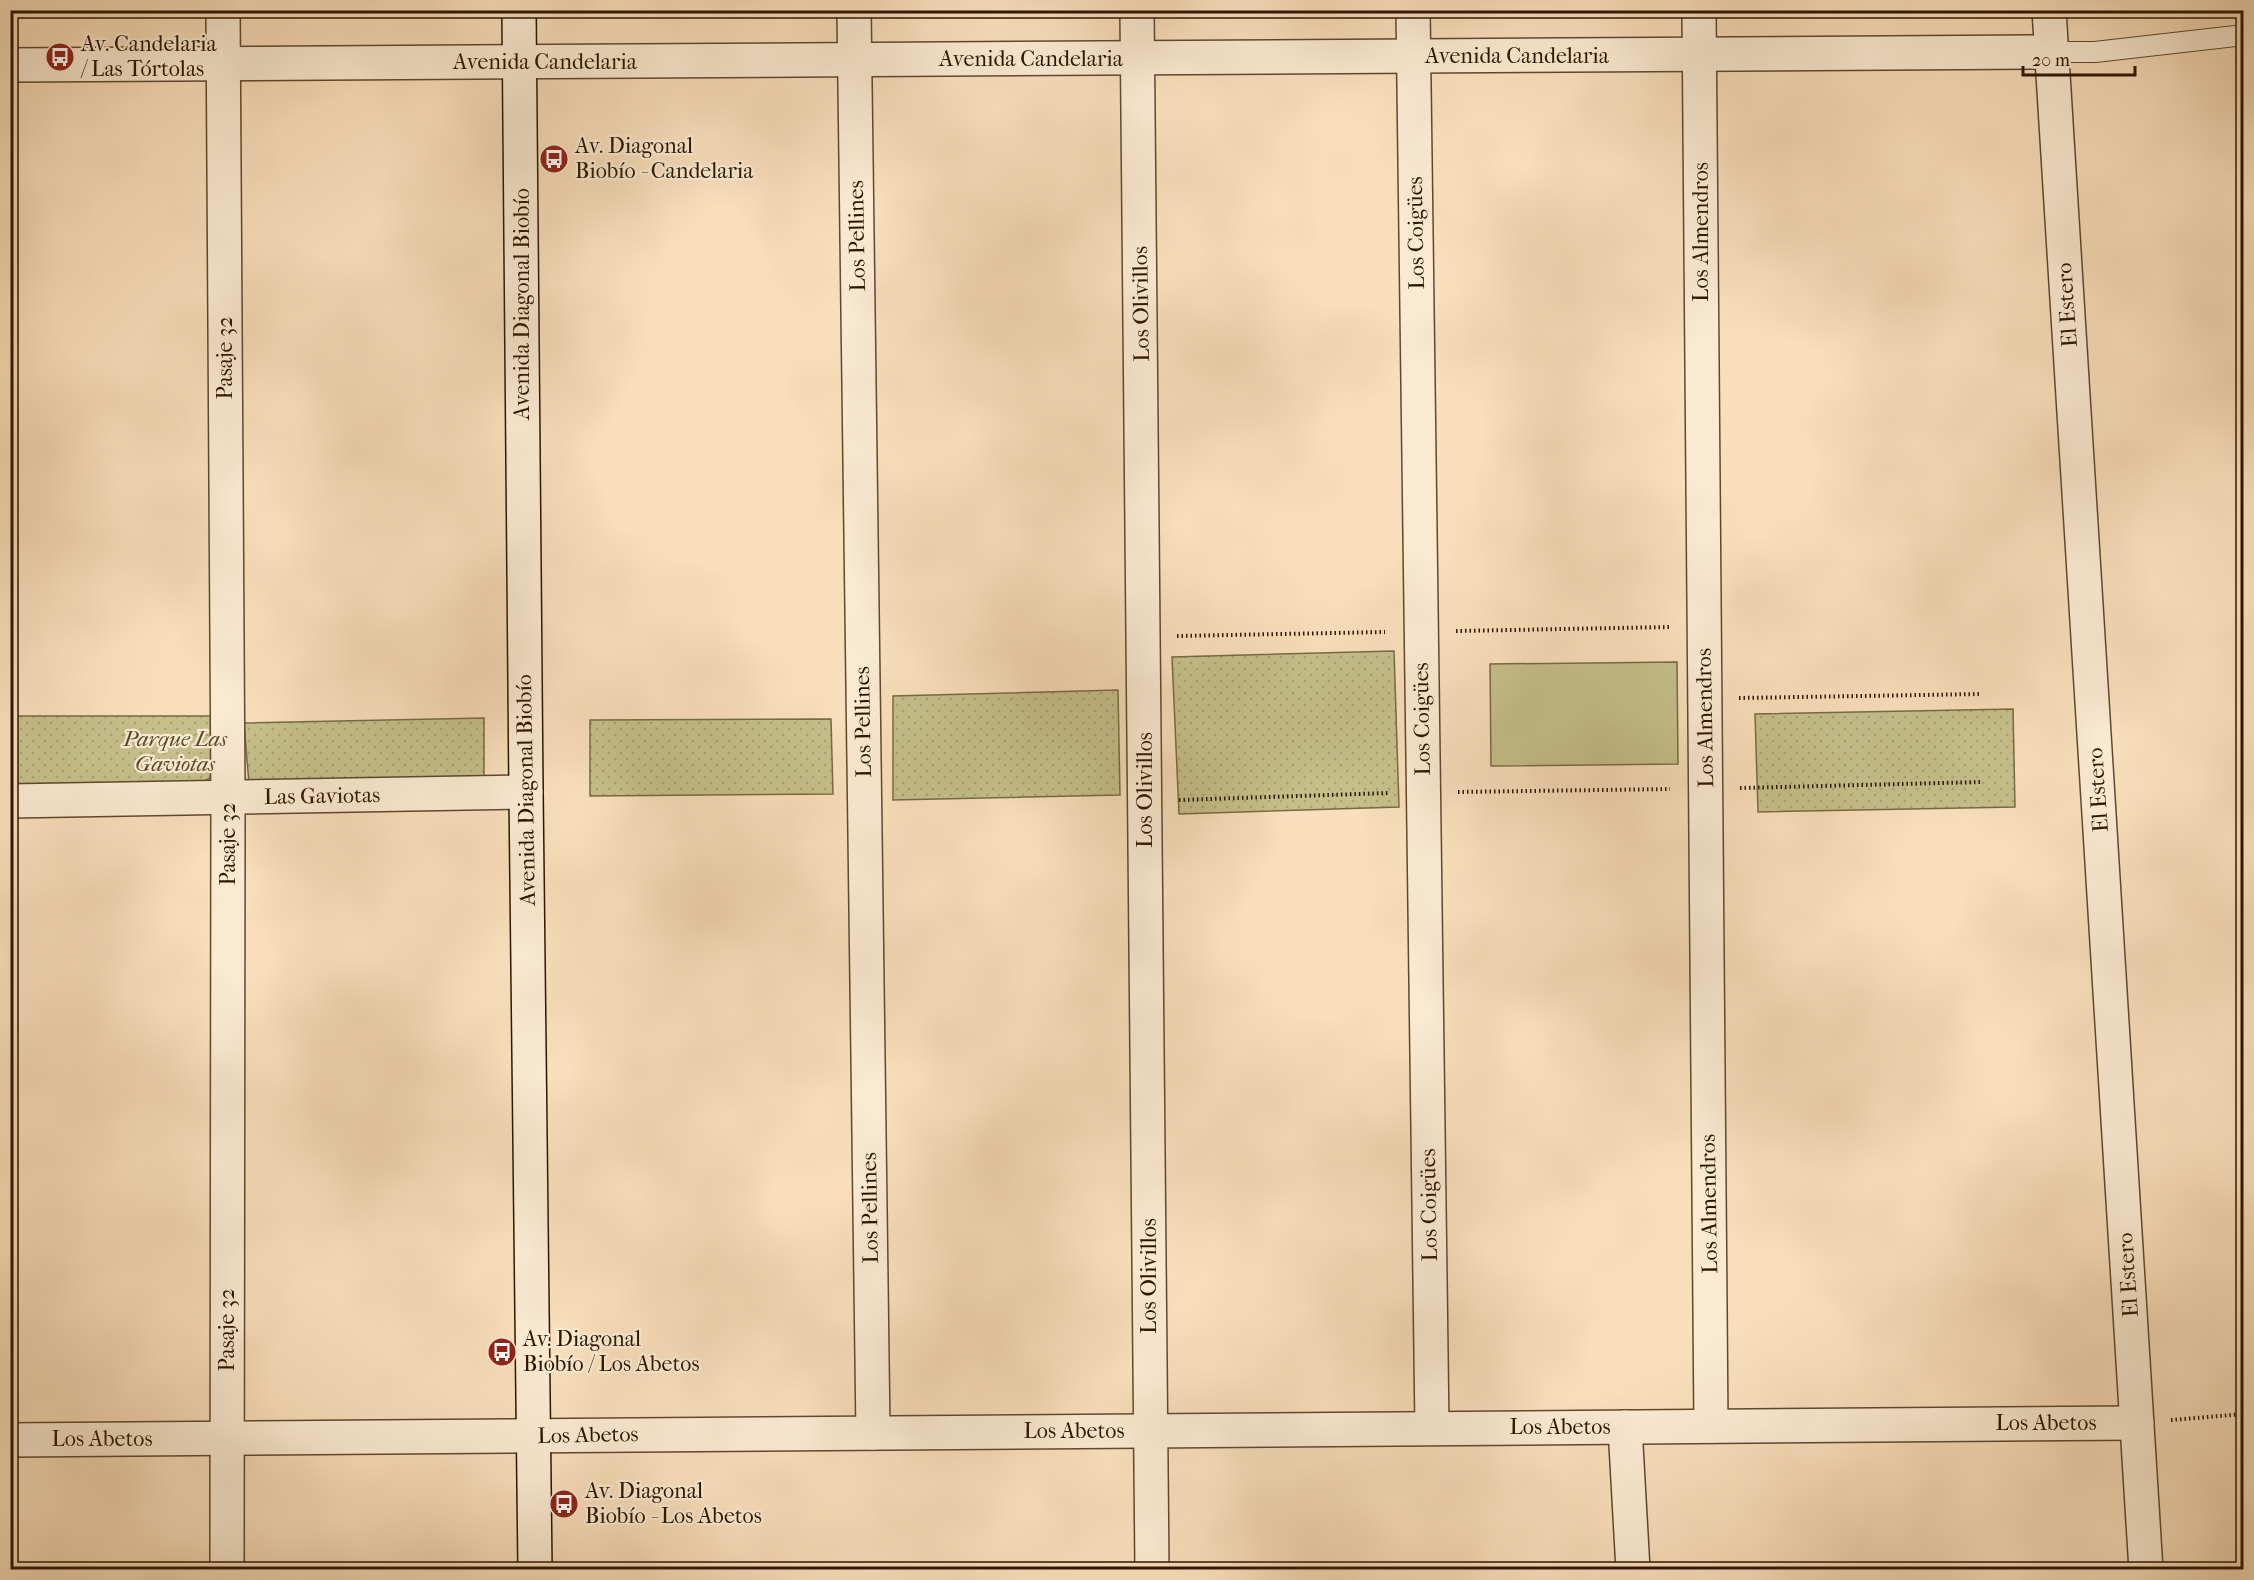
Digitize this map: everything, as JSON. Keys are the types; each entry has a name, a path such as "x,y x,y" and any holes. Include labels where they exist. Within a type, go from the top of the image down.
{"street":[{"name":"Pasaje 32","path":"223,10 228,798 227,1569"},
{"name":"Avenida Diagonal Biobío","path":"519,10 535,1569"},
{"name":"Los Pellines","path":"854,10 873,1433"},
{"name":"Los Olivillos","path":"1137,10 1152,1569"},
{"name":"Los Coigües","path":"1413,10 1432,1428"},
{"name":"Los Almendros","path":"1699,10 1711,1426"},
{"name":"El Estero","path":"2049,10 2146,1569"},
{"name":"Avenida Candelaria","path":"10,65 2052,52"},
{"name":"Las Gaviotas","path":"10,801 526,792"},
{"name":"Los Abetos","path":"10,1440 2137,1423"},
{"path":"1625,1426 1633,1569"}],"lane":[{"path":"2052,52 2095,52 2244,35"}],"path":[{"path":"1705,698 1981,694"},
{"path":"1145,801 1423,792 1706,789 1982,782"},
{"path":"2137,1423 2244,1414"}],"green space":[{"path":"1394,651 1399,807 1179,814 1172,657"},
{"path":"1677,662 1678,764 1491,766 1490,664"},
{"path":"1118,690 1120,795 893,800 893,696"},
{"path":"2013,709 2015,807 1758,812 1755,714"},
{"name":"Parque Las Gaviotas","path":"10,716 216,716 210,778 195,787 11,789"},
{"path":"484,718 484,783 249,784 244,723"},
{"path":"831,719 833,794 590,796 590,720"}],"place":[{"name":"Av. Candelaria / Las Tórtolas","path":"60,57"},
{"name":"Av. Diagonal Biobío - Candelaria","path":"554,159"},
{"name":"Av. Diagonal Biobío / Los Abetos","path":"502,1352"},
{"name":"Av. Diagonal Biobío - Los Abetos","path":"564,1504"}]}
